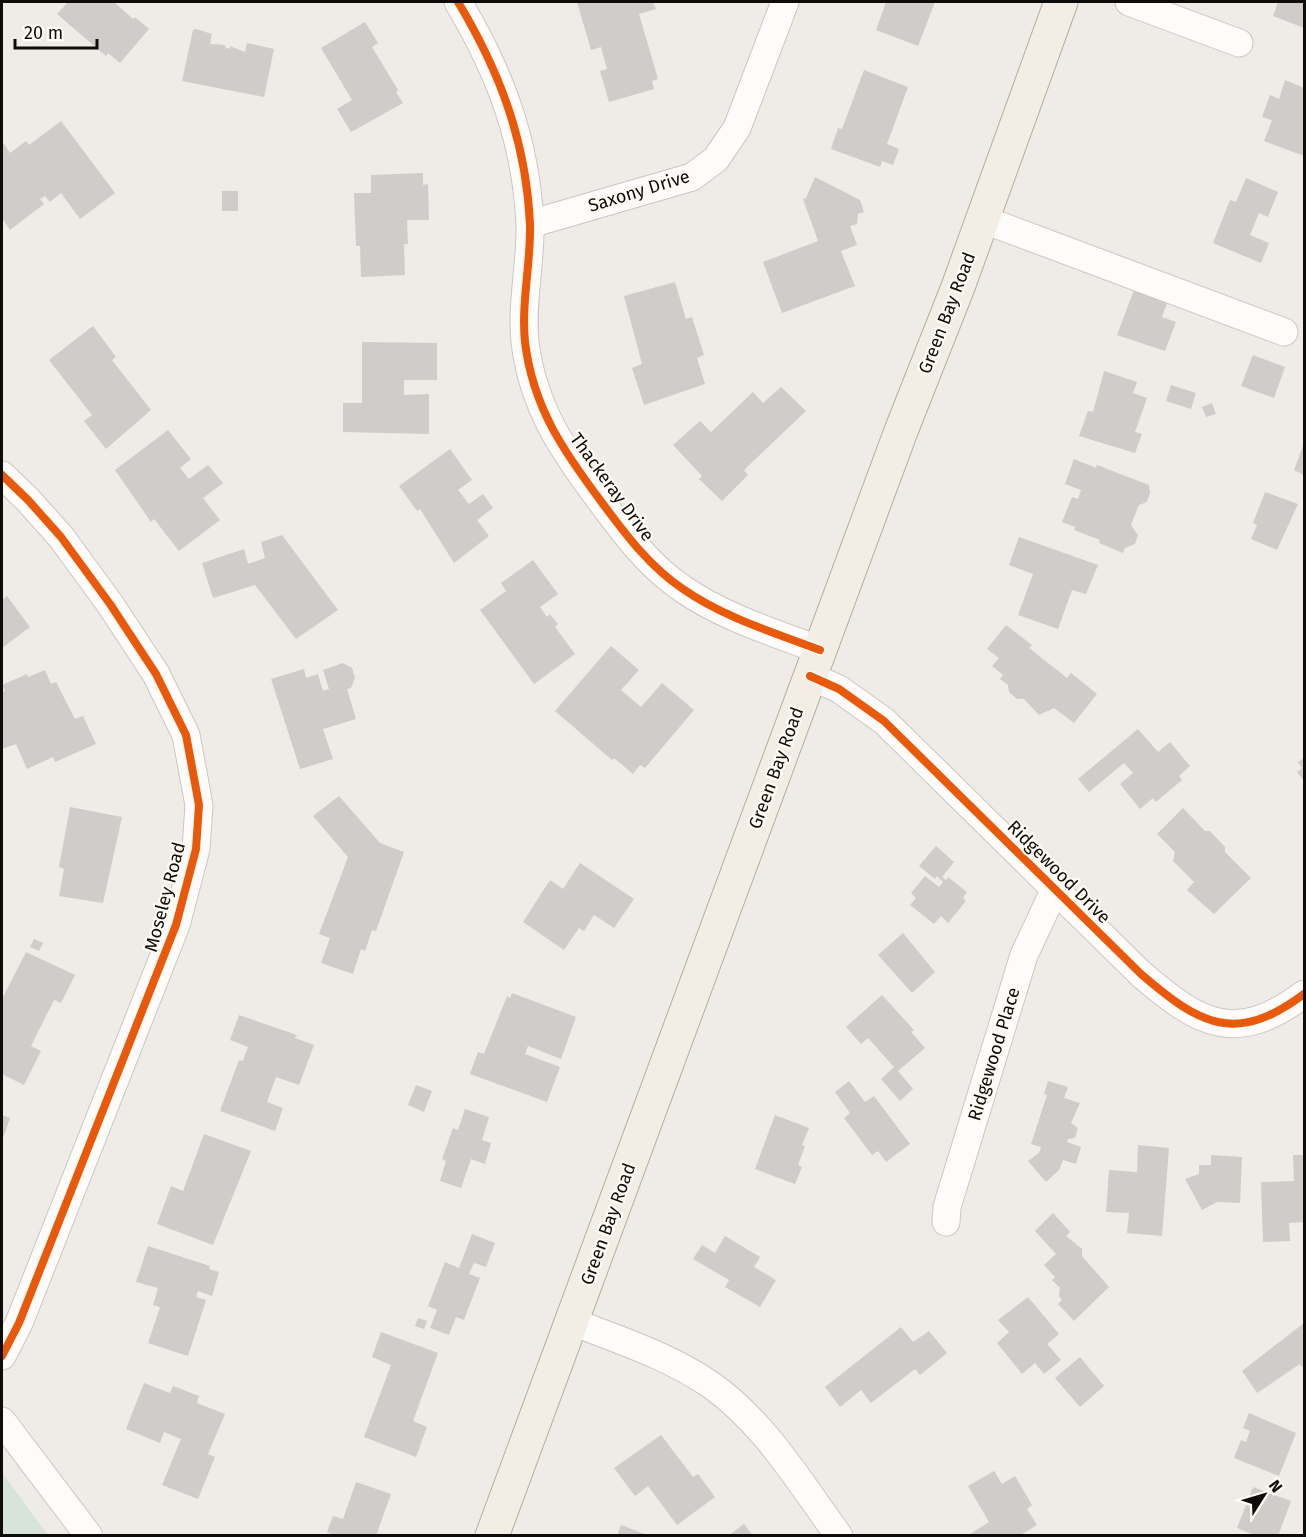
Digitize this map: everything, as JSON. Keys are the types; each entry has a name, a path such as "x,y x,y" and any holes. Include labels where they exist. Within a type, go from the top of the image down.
{"main road":[{"name":"Green Bay Road","path":"492,1536 1061,2"}],"street":[{"name":"Thackeray Drive","path":"458,2 499,78 519,141 530,224 525,341 545,416 561,448 636,548 681,588 815,663"},
{"name":"Saxony Drive","path":"530,224 692,177 716,159 737,128 785,2"},
{"path":"1129,2 1239,43"},
{"path":"982,219 1284,332"},
{"name":"Moseley Road","path":"2,475 61,537 110,604 156,674 186,735 199,806 196,849 176,925 24,1312 10,1345 2,1356"},
{"name":"Ridgewood Drive","path":"815,663 839,689 884,721 1141,974 1172,1001 1201,1018 1226,1024 1251,1023 1270,1016 1305,994"},
{"name":"Ridgewood Place","path":"946,1222 947,1207 1024,955 1055,889"},
{"path":"573,1322 669,1361 711,1385 735,1404 756,1426 839,1536"},
{"path":"4,1428 89,1536"}],"shaded area":[{"path":"2,1473 48,1535 2,1535"}],"building":[{"path":"68,2 117,2 115,3 133,19 135,17 149,29 120,63 108,53 106,56 57,14"},
{"path":"577,2 653,2 656,9 639,14 658,79 652,81 654,89 609,102 600,71 607,69 601,47 591,50"},
{"path":"886,2 935,2 918,46 876,30"},
{"path":"1278,2 1304,2 1304,28 1273,16"},
{"path":"365,22 378,43 372,47 398,90 396,92 403,103 351,132 337,109 352,100 321,48"},
{"path":"193,30 212,34 210,44 225,45 230,49 230,46 245,52 247,43 274,49 264,97 182,81"},
{"path":"864,70 908,87 887,144 899,149 893,165 882,161 880,167 831,149 838,128 842,129"},
{"path":"1285,80 1304,88 1304,156 1264,141 1272,120 1262,117 1270,95 1279,99"},
{"path":"61,121 115,193 80,219 61,193 50,202 45,196 40,199 44,204 10,230 2,218 2,141 10,153 26,141 29,145"},
{"path":"423,173 423,185 428,184 429,220 407,220 408,244 404,244 405,275 361,277 360,246 356,246 354,193 371,193 371,175"},
{"path":"815,177 860,200 864,212 858,214 857,224 850,226 857,245 841,251 855,286 782,313 763,262 818,241 803,199 806,198"},
{"path":"1246,178 1278,192 1268,217 1259,213 1250,235 1269,243 1261,263 1213,243 1230,200 1236,202"},
{"path":"222,191 238,191 238,211 222,211"},
{"path":"675,282 686,319 692,317 704,355 697,358 705,384 644,405 632,368 642,364 624,296"},
{"path":"1134,290 1167,303 1162,317 1176,322 1165,351 1117,335"},
{"path":"93,326 116,357 112,360 151,410 106,449 84,421 92,415 49,360"},
{"path":"362,342 437,343 437,380 404,380 404,395 429,394 429,434 343,432 343,403 362,403"},
{"path":"1253,355 1285,367 1274,398 1241,386"},
{"path":"1104,371 1137,382 1133,393 1147,398 1135,432 1142,434 1135,453 1079,436 1088,411 1093,412"},
{"path":"1171,385 1196,393 1191,409 1166,401"},
{"path":"781,387 806,411 744,470 748,475 722,501 699,479 702,476 673,445 700,421 711,432 753,392 763,403"},
{"path":"1212,403 1216,414 1206,417 1202,407"},
{"path":"168,430 191,459 180,468 189,479 208,465 223,483 203,498 220,520 179,551 154,519 151,522 115,470"},
{"path":"1304,443 1304,475 1294,470"},
{"path":"450,449 472,480 458,490 469,504 483,494 493,508 477,520 489,536 454,563 420,509 417,511 399,486"},
{"path":"1074,459 1096,468 1097,465 1149,485 1150,493 1147,502 1139,505 1131,525 1138,535 1135,544 1125,548 1123,553 1099,543 1100,540 1074,530 1075,527 1062,522 1072,497 1078,499 1081,490 1065,484"},
{"path":"1265,492 1298,504 1277,550 1251,539 1257,525 1253,523"},
{"path":"282,535 338,610 296,639 255,585 213,598 202,563 244,549 248,564 265,558 261,542"},
{"path":"1019,537 1098,565 1086,594 1072,590 1058,629 1018,615 1033,574 1009,565"},
{"path":"533,560 558,594 540,607 547,617 550,614 558,624 555,627 575,654 534,684 480,610 506,591 501,583"},
{"path":"7,596 30,627 2,648 2,600"},
{"path":"1006,625 1032,645 1029,648 1067,678 1071,673 1097,694 1074,723 1054,708 1039,715 1024,699 1017,699 1009,692 1008,685 1000,679 1003,675 992,666 999,658 987,649"},
{"path":"611,646 639,670 621,690 641,707 662,683 694,710 645,768 640,765 633,774 614,758 612,760 555,711"},
{"path":"343,663 352,668 355,678 351,688 347,689 356,719 323,729 333,759 300,769 271,679 304,669 306,678 318,674 323,691 329,689 323,670"},
{"path":"45,670 51,684 56,682 75,719 83,716 96,744 55,762 53,757 27,769 16,744 2,749 2,692 5,691 2,685 27,674 28,677"},
{"path":"1138,729 1158,752 1170,742 1190,766 1179,776 1182,780 1156,802 1153,798 1140,809 1120,784 1133,773 1124,763 1089,792 1078,779"},
{"path":"1304,758 1304,781 1297,772 1302,768 1298,762"},
{"path":"339,796 380,843 404,852 376,931 372,930 365,951 361,949 353,974 321,963 330,938 319,934 348,857 313,816"},
{"path":"70,807 122,817 103,903 59,896 64,869 59,867"},
{"path":"1183,808 1205,831 1210,831 1225,847 1225,852 1251,878 1214,914 1187,890 1194,882 1173,861 1175,852 1157,834"},
{"path":"936,846 954,862 942,877 946,880 948,877 967,892 963,898 966,901 948,923 941,916 934,924 910,905 916,898 911,893 925,876 939,887 943,882 937,876 935,879 919,866"},
{"path":"580,863 634,899 614,928 594,915 584,931 579,928 564,950 523,922 550,880 563,889"},
{"path":"903,933 935,972 912,993 878,955"},
{"path":"34,939 43,943 39,951 30,947"},
{"path":"26,952 75,975 61,1003 54,1000 31,1046 41,1051 24,1085 2,1074 2,999"},
{"path":"512,993 576,1017 561,1059 528,1046 525,1054 560,1067 547,1102 470,1074 478,1052 484,1054 507,996 510,998"},
{"path":"882,995 914,1030 911,1032 925,1048 898,1071 913,1089 900,1101 881,1079 894,1067 868,1038 861,1044 846,1027"},
{"path":"239,1015 297,1035 295,1038 314,1045 299,1085 276,1077 267,1102 283,1108 275,1131 220,1111 239,1060 243,1061 248,1047 230,1040"},
{"path":"849,1081 865,1102 874,1096 910,1144 886,1162 878,1151 872,1155 844,1118 850,1113 835,1092"},
{"path":"1048,1081 1068,1087 1064,1098 1080,1103 1071,1123 1078,1128 1075,1138 1068,1139 1067,1142 1081,1147 1076,1164 1063,1160 1059,1170 1046,1182 1028,1161 1039,1153 1041,1147 1031,1144 1047,1095 1044,1094"},
{"path":"416,1085 432,1091 424,1112 408,1105"},
{"path":"465,1109 489,1117 482,1140 491,1143 485,1164 471,1159 461,1188 440,1181 446,1161 442,1159 453,1128 458,1130"},
{"path":"2,1115 10,1118 2,1141"},
{"path":"775,1115 809,1128 802,1145 805,1146 798,1165 802,1167 795,1184 755,1169"},
{"path":"204,1134 251,1151 213,1245 157,1224 171,1186 183,1191"},
{"path":"1138,1145 1169,1148 1162,1236 1127,1233 1129,1213 1106,1212 1109,1170 1137,1172"},
{"path":"1211,1155 1242,1157 1240,1203 1217,1202 1202,1210 1185,1179 1199,1174 1199,1165 1211,1165"},
{"path":"1293,1155 1304,1155 1304,1222 1289,1223 1290,1241 1263,1242 1261,1182 1294,1181"},
{"path":"1053,1213 1070,1232 1066,1236 1082,1249 1082,1256 1109,1287 1074,1321 1058,1304 1062,1300 1059,1296 1060,1288 1052,1280 1055,1277 1044,1265 1056,1254 1035,1231"},
{"path":"472,1234 495,1243 486,1267 474,1263 469,1274 480,1278 464,1320 456,1317 449,1335 430,1328 437,1310 428,1306 445,1262 459,1268"},
{"path":"725,1236 760,1257 754,1267 776,1280 760,1307 725,1287 729,1280 693,1259 702,1245 715,1253"},
{"path":"148,1246 210,1266 209,1269 219,1272 212,1296 198,1291 196,1297 206,1300 188,1356 148,1343 160,1307 153,1305 158,1288 136,1282"},
{"path":"1028,1297 1059,1334 1047,1344 1061,1360 1044,1374 1035,1363 1022,1374 997,1343 1009,1332 998,1320"},
{"path":"418,1318 427,1321 424,1329 415,1326"},
{"path":"1304,1323 1304,1365 1302,1367 1300,1364 1257,1393 1242,1371"},
{"path":"901,1327 913,1342 929,1331 947,1353 920,1375 915,1369 871,1403 861,1390 840,1407 825,1387"},
{"path":"381,1332 438,1353 413,1421 427,1427 416,1457 364,1437 391,1365 372,1357"},
{"path":"1080,1357 1104,1386 1080,1407 1055,1378"},
{"path":"144,1383 170,1393 173,1386 199,1396 197,1403 225,1414 208,1454 215,1457 198,1499 162,1485 181,1439 164,1432 160,1443 126,1429"},
{"path":"1249,1413 1296,1433 1279,1476 1234,1458 1241,1440 1246,1442 1250,1431 1243,1428"},
{"path":"661,1435 693,1477 698,1474 715,1497 677,1525 648,1486 635,1496 614,1468"},
{"path":"994,1471 1002,1484 1015,1476 1032,1505 1027,1509 1037,1525 1019,1536 967,1536 989,1522 968,1486"},
{"path":"356,1482 391,1494 376,1536 335,1536 327,1532 333,1516 343,1519"},
{"path":"1253,1487 1291,1501 1278,1536 1257,1536 1237,1528"},
{"path":"744,1524 753,1536 728,1536"},
{"path":"621,1525 647,1535 647,1536 617,1536"}],"cycle path":[{"path":"458,2 498,81 517,136 523,164 530,224 524,313 525,342 535,388 552,428 575,466 621,527 660,571 683,589 715,608 767,631 820,650"},
{"path":"2,475 61,537 110,604 156,674 186,735 199,805 196,849 176,925 19,1323 2,1356"},
{"path":"810,676 839,689 884,721 1141,974 1182,1006 1219,1022 1238,1024 1258,1020 1280,1010 1304,994"}]}
